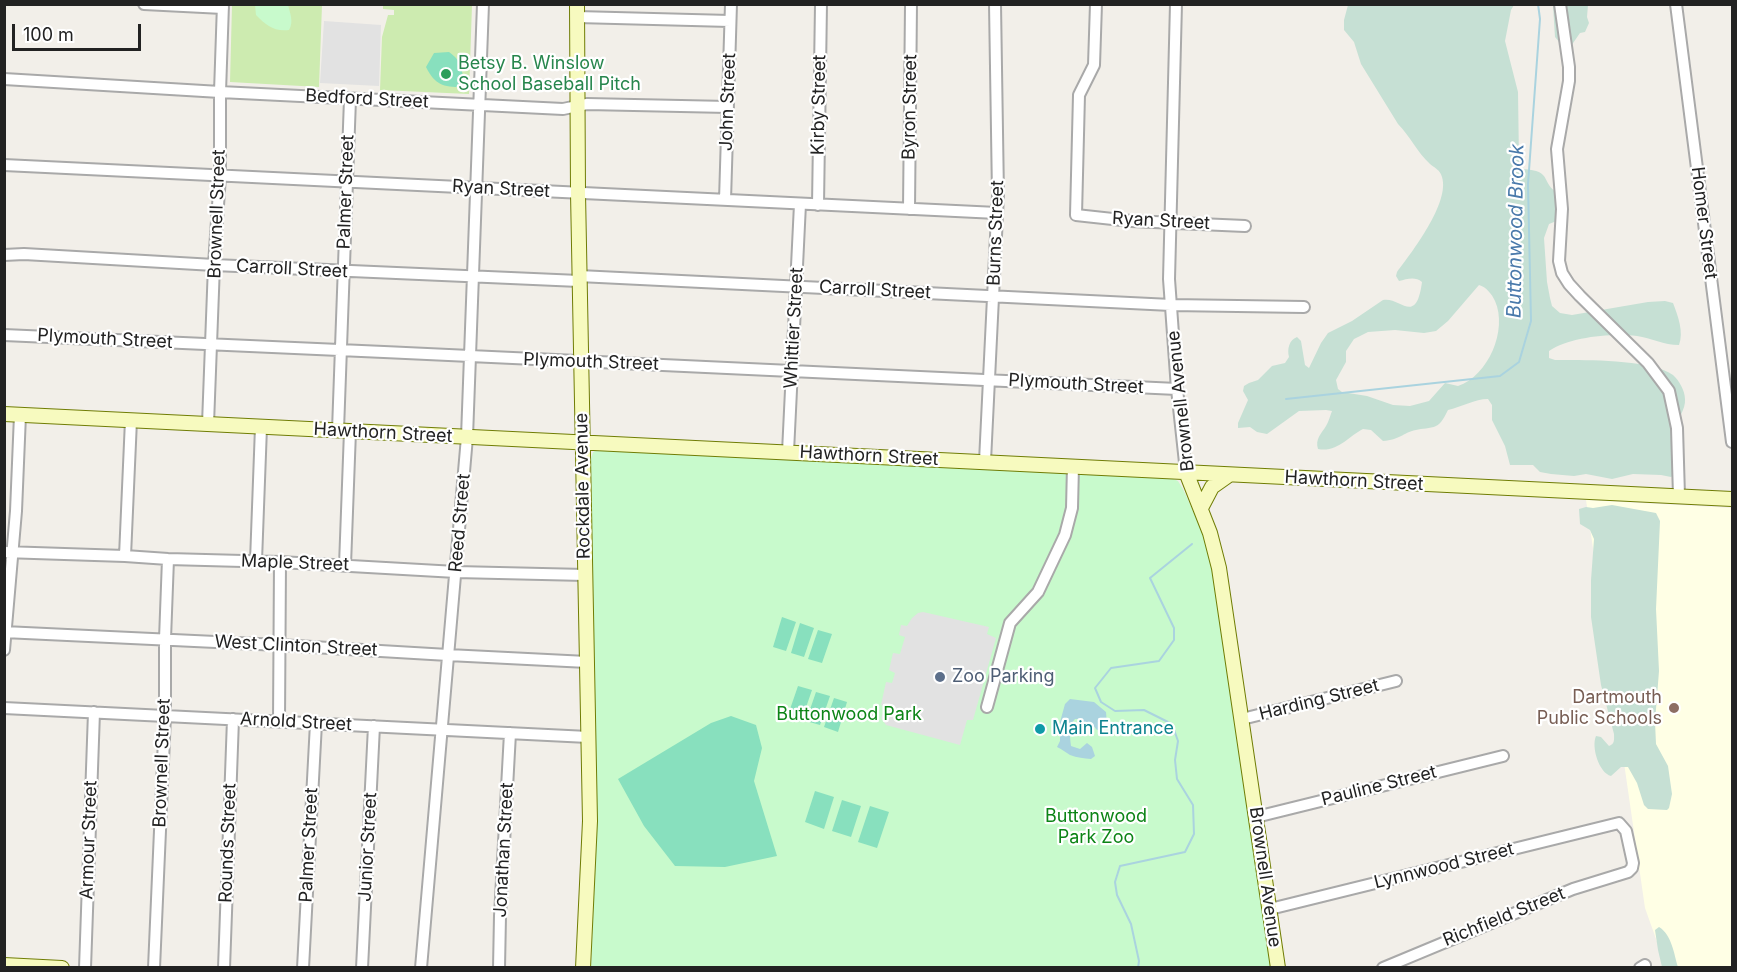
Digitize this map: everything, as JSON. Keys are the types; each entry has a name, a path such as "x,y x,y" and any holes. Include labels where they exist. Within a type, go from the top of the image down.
{"main road":[{"name":"Rockdale Avenue","path":"577,11 579,279 589,841 584,968"},
{"name":"Hawthorn Street","path":"4,414 1732,499"},
{"name":"Brownell Avenue","path":"1186,472 1201,508 1219,568 1278,968"},
{"path":"1201,508 1212,486 1229,475"},
{"path":"4,965 62,968"}],"street":[{"path":"144,4 223,6"},
{"name":"Reed Street","path":"421,968 467,437 483,4"},
{"name":"John Street","path":"725,200 731,4"},
{"name":"Kirby Street","path":"818,205 820,4"},
{"name":"Byron Street","path":"909,209 911,4"},
{"name":"Burns Street","path":"986,461 997,213 995,4"},
{"name":"Ryan Street","path":"1096,4 1094,65 1079,95 1076,215 1122,220 1245,226"},
{"name":"Brownell Avenue","path":"1176,4 1169,279 1186,472"},
{"path":"1560,4 1569,81 1557,149 1561,198 1559,236 1561,267 1569,284 1648,363 1669,392 1677,428 1679,496"},
{"name":"Homer Street","path":"1676,4 1732,442"},
{"name":"Brownell Street","path":"208,424 220,176 223,6"},
{"path":"577,11 730,21"},
{"name":"Bedford Street","path":"4,80 563,109 587,104 728,107"},
{"name":"Palmer Street","path":"345,565 341,350 350,99"},
{"name":"Ryan Street","path":"4,165 997,213"},
{"name":"Whittier Street","path":"788,452 800,204"},
{"name":"Carroll Street","path":"4,255 24,254 473,277 796,286 1171,305 1304,307"},
{"name":"Plymouth Street","path":"4,335 1177,389"},
{"path":"4,650 8,552 16,511 20,415"},
{"path":"125,556 131,420"},
{"path":"256,561 261,427"},
{"path":"987,707 1010,623 1038,592 1065,535 1073,500 1073,466"},
{"name":"Maple Street","path":"8,552 280,562 456,572 585,575"},
{"name":"Brownell Street","path":"154,968 165,716 168,559"},
{"path":"279,721 280,562"},
{"name":"West Clinton Street","path":"5,632 586,662"},
{"name":"Harding Street","path":"1242,719 1396,681"},
{"name":"Arnold Street","path":"4,708 588,738"},
{"name":"Armour Street","path":"85,968 94,712"},
{"name":"Rounds Street","path":"224,968 233,719"},
{"name":"Palmer Street","path":"303,968 316,723"},
{"name":"Junior Street","path":"362,968 374,726"},
{"name":"Jonathan Street","path":"499,968 510,733"},
{"name":"Pauline Street","path":"1256,817 1503,756"},
{"name":"Lynnwood Street","path":"1270,909 1619,823"},
{"name":"Richfield Street","path":"1383,968 1551,897 1628,872 1633,863 1626,831 1619,823"}],"shaded area":[{"path":"1348,5 1514,5 1505,41 1518,92 1519,161 1523,169 1533,170 1543,175 1553,190 1559,194 1559,220 1549,224 1544,238 1547,282 1552,306 1560,313 1572,315 1665,301 1673,303 1681,329 1679,345 1637,336 1603,336 1579,339 1558,346 1549,351 1549,358 1633,363 1663,370 1673,375 1681,386 1685,399 1673,435 1672,452 1675,475 1671,477 1633,474 1612,479 1586,474 1574,476 1551,474 1540,472 1533,465 1510,465 1505,446 1492,420 1492,405 1488,399 1448,410 1441,422 1434,427 1418,429 1383,441 1371,430 1363,429 1337,446 1325,450 1318,449 1317,442 1332,411 1299,411 1267,434 1257,432 1250,427 1238,428 1248,400 1243,391 1244,386 1258,380 1272,366 1285,363 1289,357 1289,345 1294,338 1297,337 1301,341 1305,365 1309,368 1328,333 1352,321 1383,300 1412,306 1419,296 1422,282 1414,279 1399,281 1396,276 1435,213 1443,188 1442,177 1398,124 1361,64 1354,42 1344,30","holes":["1479,285 1495,301 1499,325 1493,351 1478,373 1469,381 1458,386 1445,383 1429,401 1410,406 1393,405 1338,389 1336,380 1346,362 1346,351 1354,339 1368,332 1395,330 1424,333 1436,331 1448,321"]},
{"path":"1553,5 1588,5 1589,23 1585,32 1580,33 1571,46 1560,43 1555,37"},
{"path":"324,21 381,25 379,86 320,83"},
{"name":"Dartmouth Public Schools","path":"1586,500 1732,508 1732,967 1666,967 1645,908"},
{"path":"1612,505 1656,513 1660,521 1656,609 1659,671 1655,722 1656,744 1668,766 1672,794 1667,810 1648,809 1644,805 1637,783 1628,767 1621,767 1611,776 1603,770 1595,753 1596,736 1601,737 1609,746 1613,743 1614,734 1601,685 1591,617 1594,539 1590,530 1580,524 1579,509"},
{"name":"Zoo Parking","path":"923,612 989,627 987,634 996,638 973,720 967,720 960,745 886,725 881,718 885,707 881,705 886,682 892,683 895,673 889,670 893,653 900,654 905,637 899,635 901,625 907,626 912,618"},
{"path":"1659,927 1670,940 1678,967 1662,967 1655,930"}],"green space":[{"path":"232,5 322,5 319,87 230,82"},
{"path":"255,5 288,5 291,14 289,30 279,30 267,25 256,15"},
{"path":"383,5 472,5 469,94 380,90 382,37 388,15 394,15 394,10 383,9"},
{"name":"Betsy B. Winslow School Baseball Pitch","path":"449,52 461,66 464,85 462,87 440,84 426,67 434,53"},
{"name":"Buttonwood Park","path":"597,450 1171,478 1178,481 1205,537 1213,569 1273,967 591,967 597,828 591,459 593,452"},
{"path":"782,617 796,622 786,651 773,647"},
{"path":"800,623 814,628 804,657 791,653"},
{"path":"818,630 832,634 822,663 808,659"},
{"path":"798,686 812,690 802,719 788,715"},
{"path":"816,692 830,696 820,725 806,721"},
{"path":"834,698 847,702 838,732 824,727"},
{"path":"731,716 756,725 762,748 754,781 777,856 725,867 675,866 644,826 618,779 711,723"},
{"path":"815,791 834,797 824,829 805,822"},
{"path":"842,800 861,806 851,837 832,831"},
{"path":"870,806 889,812 877,848 858,842"}],"water":[{"path":"1070,699 1094,702 1106,712 1107,725 1103,728 1097,730 1091,723 1080,724 1079,719 1075,719 1071,725 1071,746 1080,749 1087,743 1092,747 1095,756 1091,759 1073,756 1057,747 1060,735 1057,733 1065,704"}],"waterway":[{"name":"Buttonwood Brook","path":"1286,399 1500,376 1519,362 1531,321 1528,184 1540,19 1538,4"},
{"name":"Buttonwood Brook","path":"1138,968 1139,961 1131,924 1117,895 1115,882 1120,866 1185,852 1194,834 1193,805 1177,779 1175,760 1178,741 1172,724 1144,710 1115,711 1101,702 1095,688 1111,668 1159,661 1174,640 1174,628 1150,578 1192,544"}],"place":[{"name":"Betsy B. Winslow School Baseball Pitch","path":"446,74"},
{"name":"Zoo Parking","path":"940,677"},
{"name":"Dartmouth Public Schools","path":"1674,708"},
{"name":"Main Entrance","path":"1040,729"}],"park label":[{"name":"Buttonwood Park Zoo","path":"1096,827"}]}
